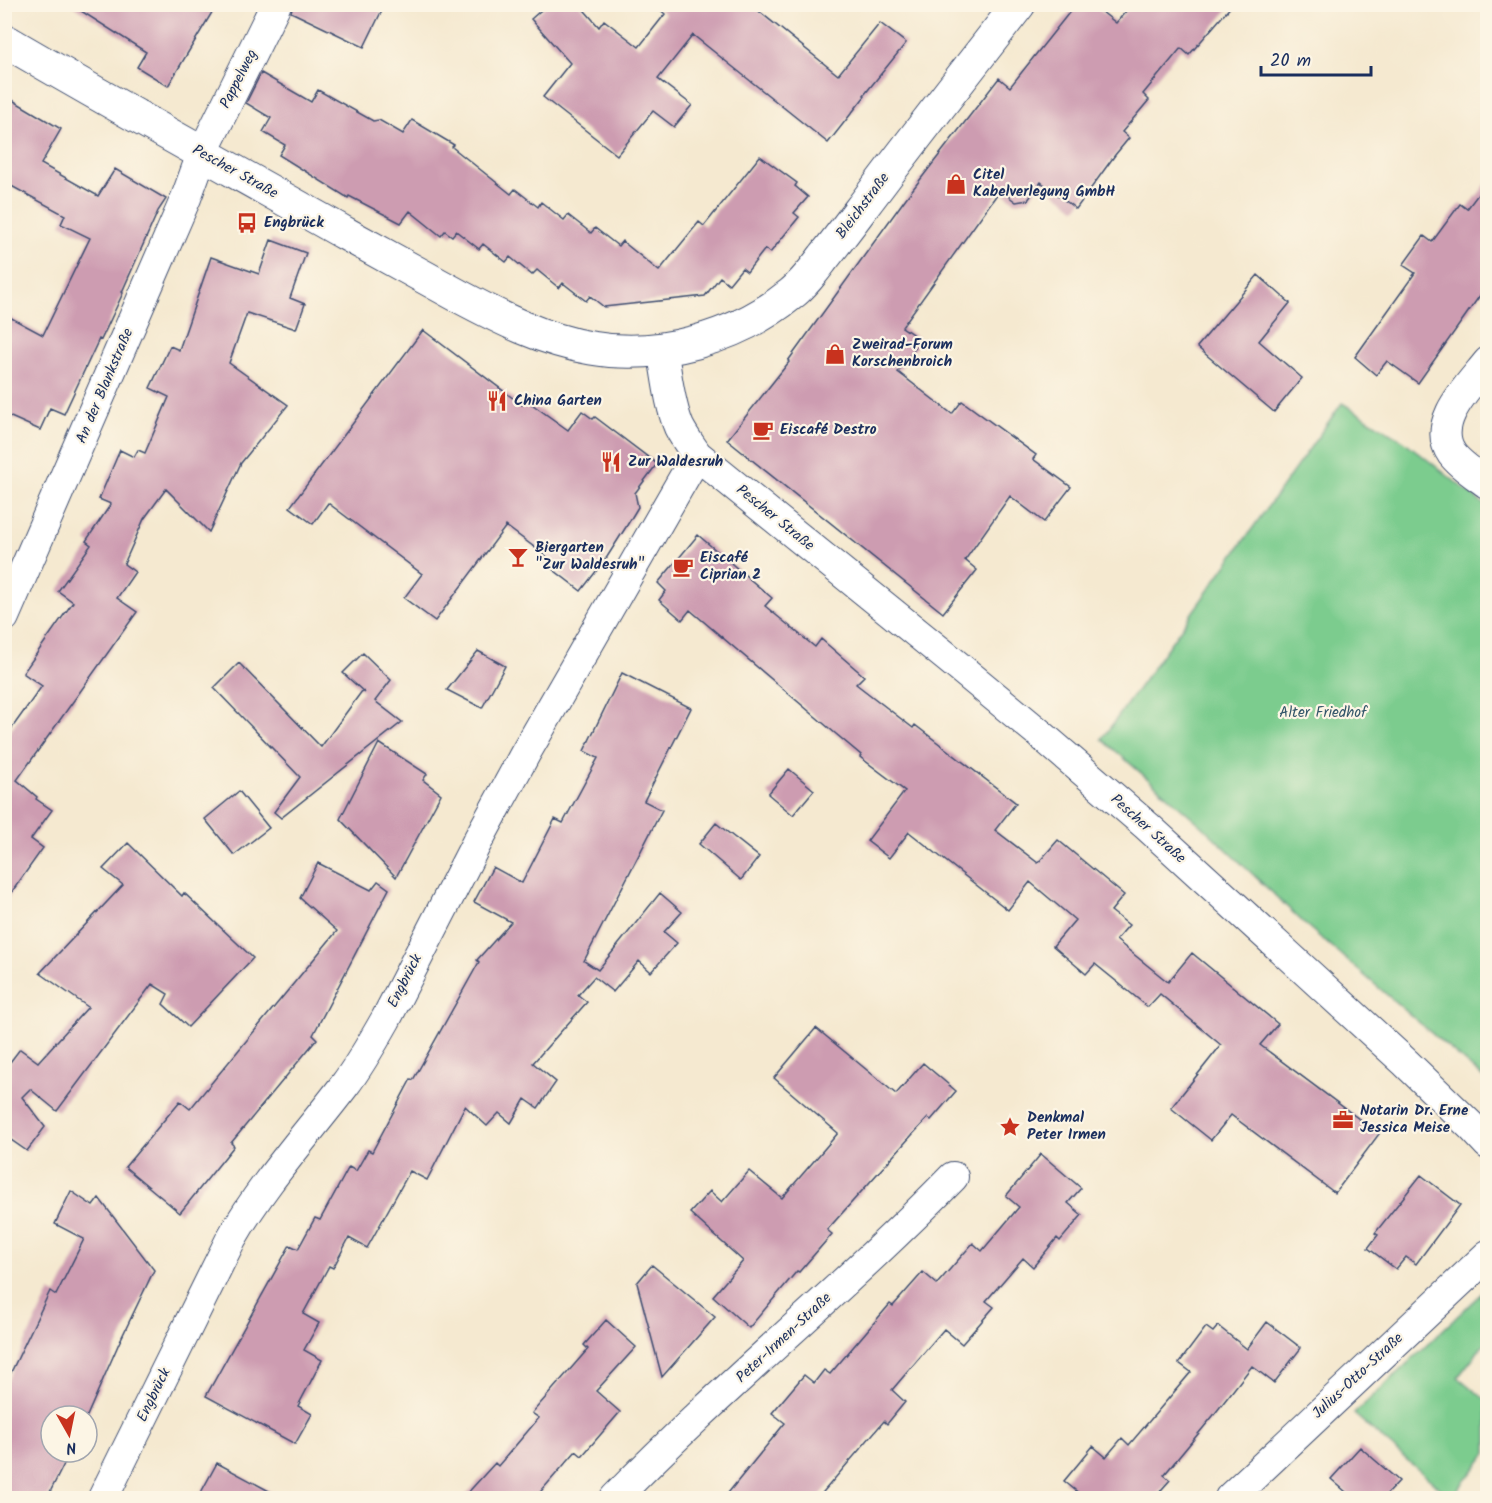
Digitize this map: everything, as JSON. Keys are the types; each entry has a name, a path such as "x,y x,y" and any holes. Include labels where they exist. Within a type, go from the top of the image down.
{"main road":[{"name":"Bleichstraße","path":"662,349 745,324 798,288 833,246 1019,4"},
{"name":"Pescher Straße","path":"4,40 202,154 414,272 517,326 589,348 627,351 662,349"}],"street":[{"name":"Pappelweg","path":"202,154 276,4"},
{"name":"An der Blankstraße","path":"4,617 186,198 202,154"},
{"name":"Pescher Straße","path":"662,349 671,398 680,428 697,455 1039,733 1147,826 1406,1063 1488,1144"},
{"path":"1488,362 1454,408 1447,420 1445,433 1452,454 1488,484"},
{"name":"Engbrück","path":"103,1498 241,1221 274,1174 345,1084 372,1043 525,754 697,455"},
{"name":"Peter-Irmen-Straße","path":"615,1498 680,1434 907,1225 953,1177"},
{"name":"Julius-Otto-Straße","path":"1230,1498 1488,1255"}],"green space":[{"name":"Alter Friedhof","path":"1342,403 1404,441 1487,507 1487,1081 1306,925 1201,825 1102,739"},
{"path":"1484,1291 1487,1293 1487,1340 1458,1377 1487,1401 1487,1453 1451,1498 1354,1414"}],"building":[{"path":"70,4 217,4 168,86 137,67 146,52"},
{"path":"293,4 385,4 364,47 291,12"},
{"path":"548,4 579,4 599,27 604,20 639,47 665,14 654,4 750,4 838,75 880,23 906,43 828,143 693,35 658,79 692,105 674,127 653,111 617,155 543,97 570,63 531,19"},
{"path":"1076,4 1092,4 1116,23 1132,4 1233,4 1189,55 1181,48 1143,94 1149,100 1122,132 1129,138 1076,209 1041,182 1028,200 1016,202 1000,190 902,327 921,340 898,372 952,414 962,401 1036,455 1033,459 1071,487 1044,522 1010,496 965,560 977,570 943,613 727,440 789,362 906,198 999,78 1010,87"},
{"path":"261,73 311,102 318,90 373,121 379,120 403,134 412,120 454,145 452,147 511,194 515,189 538,207 541,202 564,220 568,215 591,233 595,228 618,246 622,241 659,271 699,222 704,226 760,156 797,183 795,186 808,197 794,213 799,217 770,253 765,249 747,272 742,268 729,284 720,277 705,296 604,307 590,296 586,301 563,283 559,288 537,270 532,275 510,257 506,262 483,244 479,249 456,231 452,236 445,231 441,236 410,211 401,223 349,196 348,198 279,155 285,145 263,132 271,118 246,103"},
{"path":"4,95 61,129 41,164 98,196 115,169 166,199 158,211 123,293 64,414 50,408 40,430 4,414 4,314 43,335 90,238 61,224 65,215 4,182"},
{"path":"1488,181 1488,284 1418,383 1387,361 1376,375 1355,357 1415,273 1403,265 1424,236 1432,242 1460,204 1467,209"},
{"path":"271,240 306,253 290,298 305,304 296,329 247,313 229,363 288,405 241,463 209,532 166,489 144,519 124,564 135,572 117,598 137,612 17,780 37,797 36,799 52,810 31,839 43,848 4,903 4,739 42,686 23,673 73,602 58,591 91,545 86,541 111,504 99,499 120,450 134,457 138,450 145,453 169,397 150,388 170,346 179,350 211,257 259,274"},
{"path":"1258,275 1290,303 1259,341 1302,378 1274,412 1197,347"},
{"path":"423,330 522,405 526,400 568,430 582,411 593,419 595,417 657,464 635,493 638,507 607,557 581,591 546,564 550,559 506,526 435,621 404,598 422,574 328,503 313,524 290,507"},
{"path":"698,535 772,598 765,606 815,647 821,639 864,676 856,684 913,728 915,725 1016,803 995,830 1038,863 1058,840 1124,895 1111,911 1129,925 1116,940 1168,982 1192,953 1278,1024 1260,1045 1379,1134 1335,1193 1231,1115 1211,1140 1171,1108 1221,1045 1160,994 1148,1007 1095,964 1086,974 1053,946 1075,920 1030,882 1008,910 909,832 889,858 867,841 905,791 860,757 861,755 690,610 682,620 659,600 666,591 658,583"},
{"path":"478,651 505,666 482,708 447,690"},
{"path":"363,653 391,680 375,701 402,722 281,818 274,812 300,777 214,688 239,663 321,747 362,691 365,693 343,673"},
{"path":"622,673 691,708 644,801 662,810 584,961 598,970 660,893 682,912 664,932 677,943 651,972 639,961 613,992 594,977 578,995 587,1002 533,1063 556,1082 538,1108 525,1099 511,1123 499,1113 487,1126 465,1106 427,1180 410,1171 367,1248 349,1238 333,1268 329,1266 303,1314 319,1323 304,1350 322,1360 298,1406 312,1414 295,1444 206,1396 290,1245 298,1249 315,1218 320,1220 349,1167 356,1171 368,1150 372,1152 411,1079 413,1080 479,962 477,960 511,922 474,902 493,867 522,883 555,819 563,823 598,758 584,751"},
{"path":"379,743 427,774 423,780 441,794 396,877 340,819"},
{"path":"789,769 814,790 793,815 768,794"},
{"path":"239,791 269,828 234,855 205,819"},
{"path":"716,823 759,857 741,880 699,844"},
{"path":"128,843 182,896 184,893 253,958 188,1027 163,1004 168,994 152,984 57,1111 30,1089 22,1097 45,1127 27,1151 4,1135 4,1070 20,1049 38,1062 88,1007 40,973 123,885 103,869"},
{"path":"318,863 371,890 378,881 389,889 313,1035 317,1039 231,1143 234,1146 180,1213 125,1167 180,1101 190,1109 337,931 300,898"},
{"path":"816,1028 896,1094 923,1063 956,1091 931,1120 928,1118 912,1135 827,1230 832,1234 749,1328 713,1296 743,1261 690,1213 710,1191 722,1202 749,1171 782,1198 838,1133 774,1078"},
{"path":"1041,1154 1081,1188 1068,1203 1082,1215 1060,1241 1057,1238 1033,1267 1023,1258 986,1301 994,1307 962,1344 944,1329 892,1390 905,1402 887,1424 884,1421 818,1498 724,1498 785,1423 772,1413 804,1375 814,1383 824,1370 830,1374 890,1304 893,1306 923,1272 937,1284 973,1243 982,1251 1019,1207 1006,1196"},
{"path":"1421,1175 1460,1205 1416,1264 1406,1257 1396,1269 1368,1248 1378,1235 1375,1233"},
{"path":"71,1191 93,1206 99,1198 154,1270 92,1404 39,1404 39,1464 64,1464 47,1498 4,1498 4,1387 50,1291 56,1295 84,1239 55,1224"},
{"path":"652,1265 715,1317 662,1377 637,1283"},
{"path":"606,1320 636,1347 596,1391 620,1412 582,1456 576,1451 535,1498 463,1498 495,1463 498,1466 539,1418 532,1413 588,1349 584,1345"},
{"path":"1267,1322 1301,1348 1274,1383 1252,1366 1164,1475 1170,1480 1154,1498 1085,1498 1064,1481 1093,1446 1106,1457 1122,1438 1129,1445 1191,1372 1179,1363 1206,1327 1213,1332 1218,1326 1247,1349"},
{"path":"1360,1447 1399,1481 1383,1498 1353,1498 1331,1479"},
{"path":"217,1463 282,1498 198,1498"}],"place":[{"name":"Citel Kabelverlegung GmbH","path":"956,184"},
{"name":"Engbrück","path":"247,223"},
{"name":"Zweirad-Forum Korschenbroich","path":"835,354"},
{"name":"China Garten","path":"497,401"},
{"name":"Eiscafé Destro","path":"763,430"},
{"name":"Zur Waldesruh","path":"611,462"},
{"name":"Biergarten \"Zur Waldesruh\"","path":"518,557"},
{"name":"Eiscafé Ciprian 2","path":"683,567"},
{"name":"Notarin Dr. Erne Jessica Meise","path":"1343,1120"},
{"name":"Denkmal Peter Irmen","path":"1010,1127"}]}
